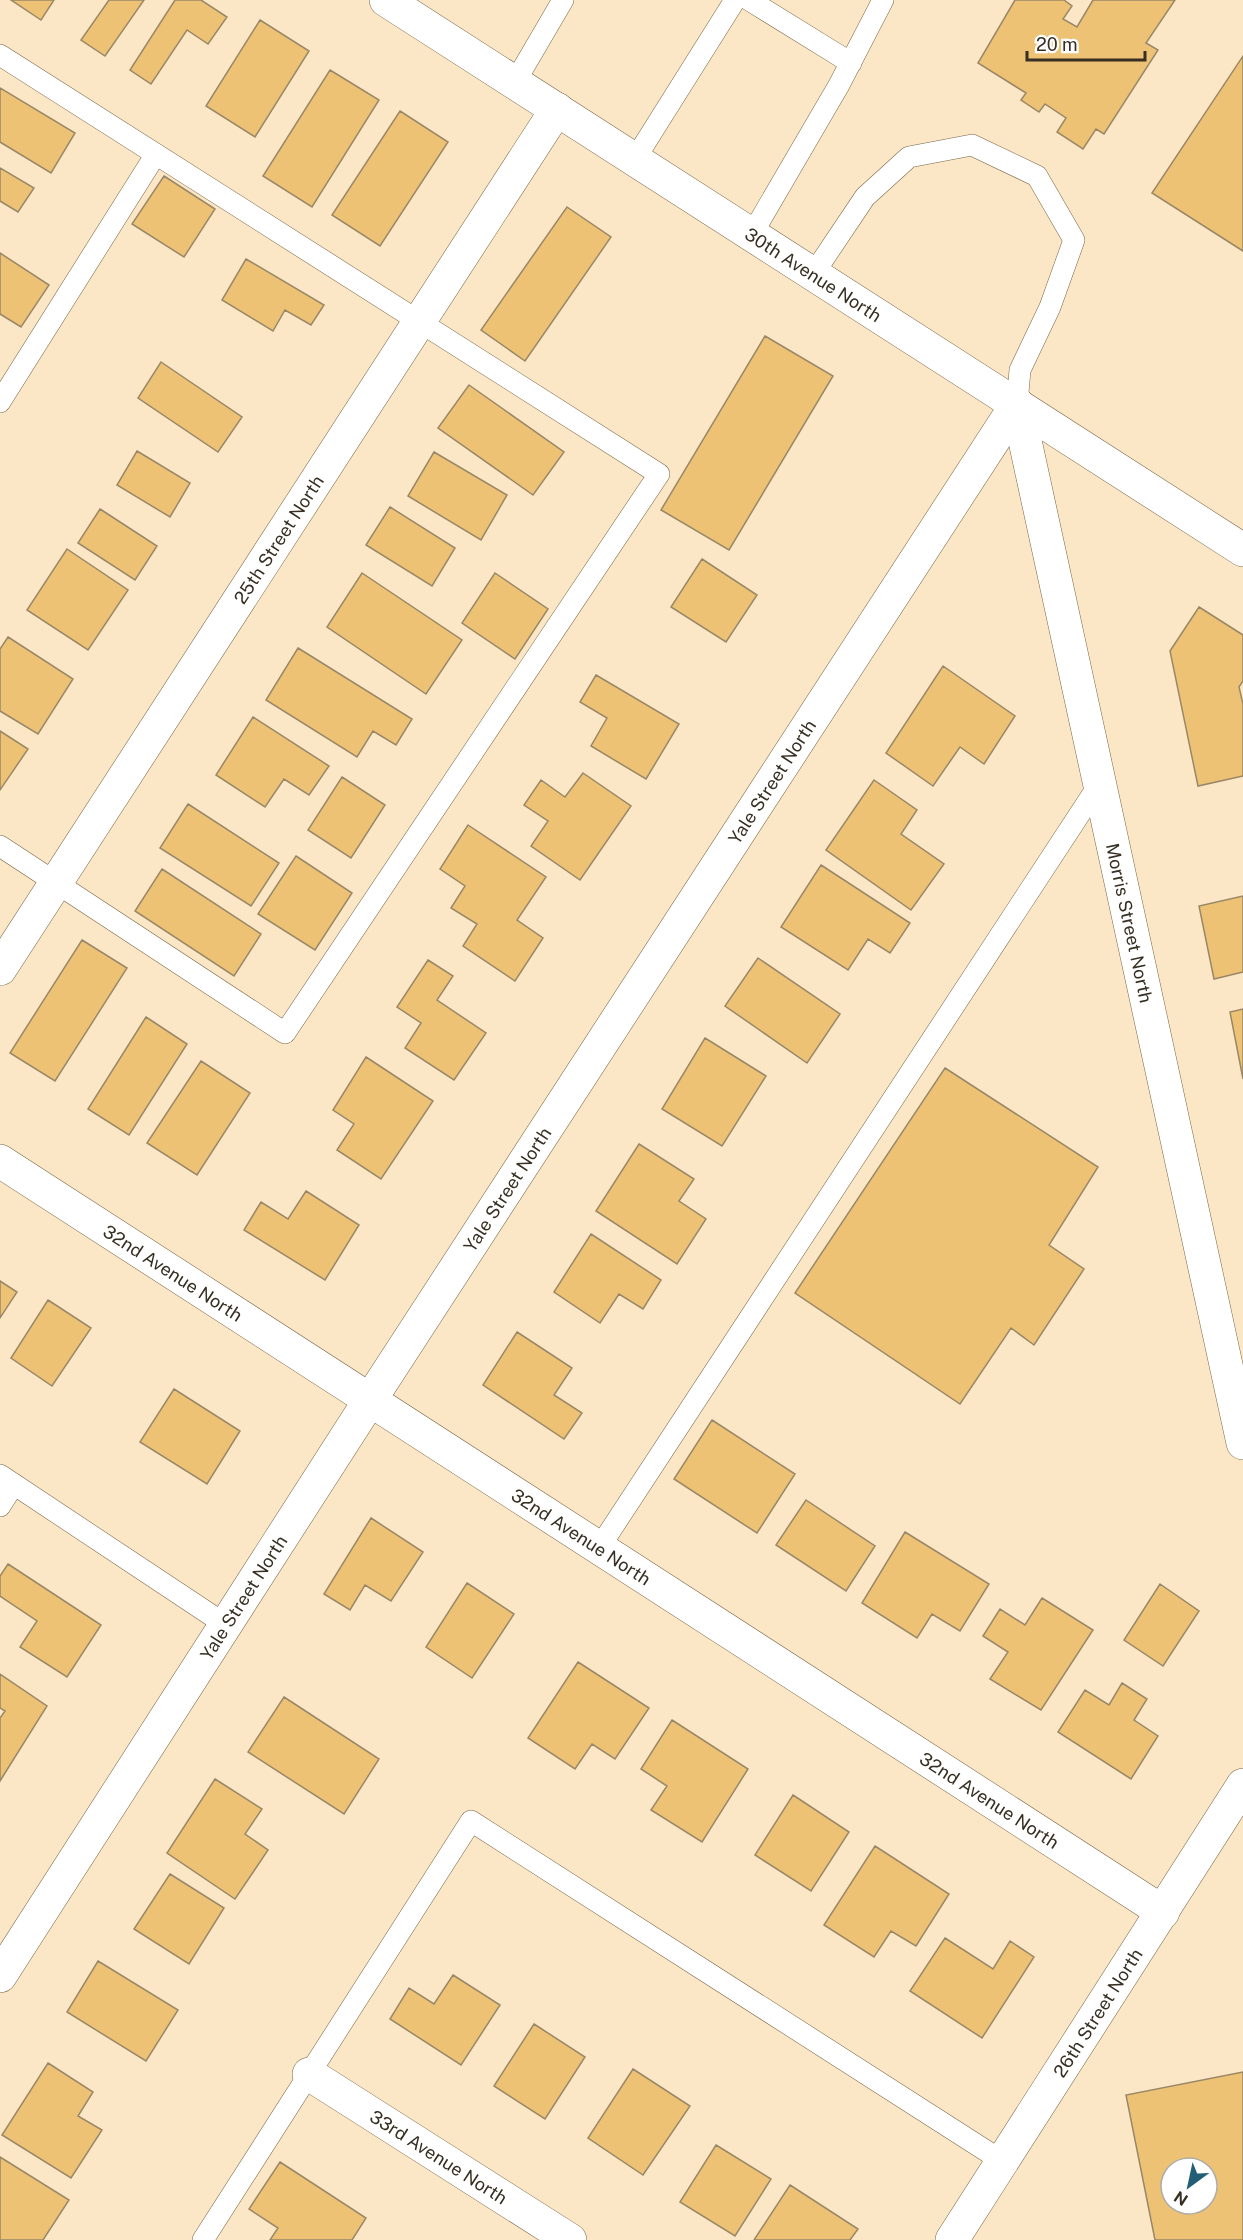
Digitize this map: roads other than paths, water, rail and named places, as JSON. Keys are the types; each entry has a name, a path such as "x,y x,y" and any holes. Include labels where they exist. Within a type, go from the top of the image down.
{"street":[{"name":"30th Avenue North","path":"406,5 556,109 1243,550"},
{"name":"25th Street North","path":"0,969 556,109"},
{"name":"Morris Street North","path":"1017,404 1243,1443"},
{"name":"Yale Street North","path":"0,1976 370,1400 1017,404"},
{"name":"32nd Avenue North","path":"0,1161 1163,1912"},
{"name":"26th Street North","path":"952,2240 1243,1785"},
{"name":"33rd Avenue North","path":"309,2074 570,2240"}],"lane":[{"path":"515,82 563,0"},
{"path":"635,159 735,0"},
{"path":"749,0 851,63"},
{"path":"752,234 851,63 883,0"},
{"path":"0,55 659,474 285,1033 0,846"},
{"path":"814,273 865,197 909,156 972,145 1037,176 1074,240 1050,308 1020,370 1017,404"},
{"path":"0,402 156,154"},
{"path":"599,1548 1100,783"},
{"path":"0,1506 7,1479 226,1625"},
{"path":"203,2240 471,1821 1002,2161"}]}
